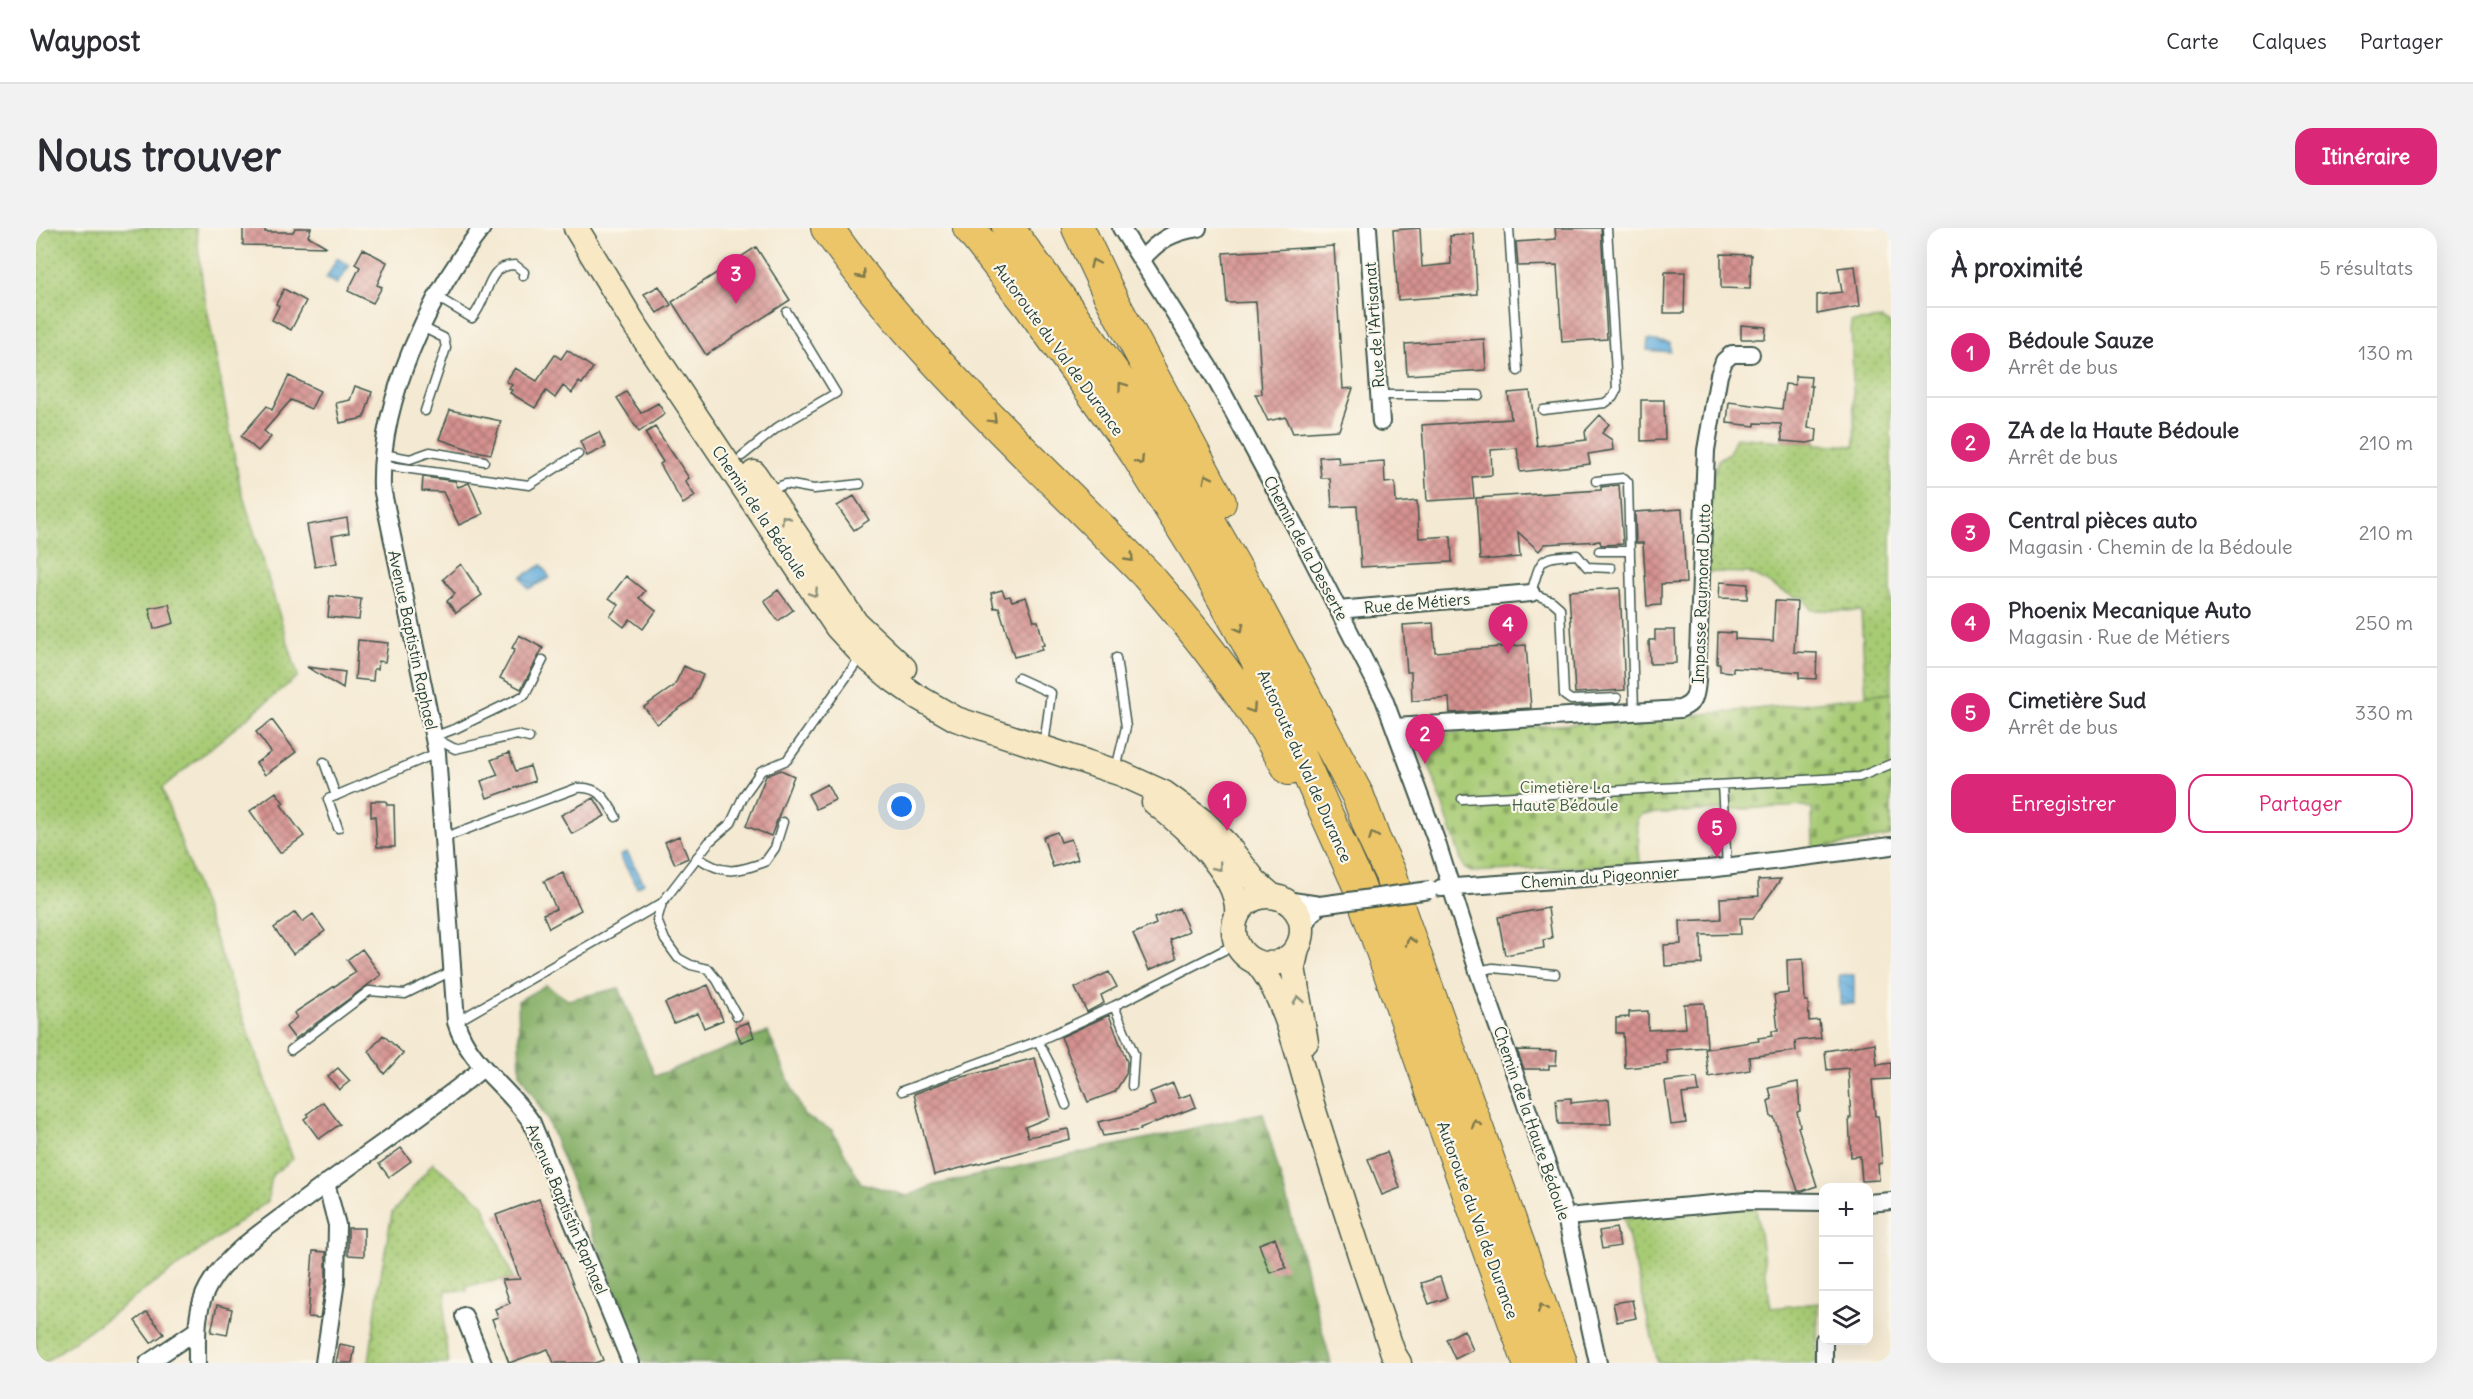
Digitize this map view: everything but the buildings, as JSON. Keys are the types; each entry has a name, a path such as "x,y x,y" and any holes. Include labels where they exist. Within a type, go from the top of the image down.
{"highway":[{"path":"827,228 873,289 937,360 1146,574 1194,630 1243,696 1315,816 1347,885 1486,1243"},
{"name":"Autoroute du Val de Durance","path":"969,228 1030,306 1135,452 1200,556 1255,656 1359,884 1529,1363"},
{"name":"Autoroute du Val de Durance","path":"1008,228 1118,380 1178,469 1218,537 1358,796 1374,839 1391,875 1400,912 1561,1363"},
{"path":"1078,228 1111,298 1308,669 1358,796"}],"street":[{"name":"Avenue Baptistin Raphael","path":"482,228 468,246 437,297 409,351 385,436 382,488 435,745 456,1022 461,1039 483,1068 522,1107 532,1123 631,1363"},
{"name":"Chemin de la Bédoule","path":"576,228 633,322 837,627 867,647 889,656 939,695 1002,734 1110,770 1164,793 1204,822 1226,844 1256,881 1279,898"},
{"name":"Chemin de la Bédoule","path":"591,228 668,347 856,623 867,647"},
{"name":"Chemin de la Desserte","path":"1121,228 1210,369 1374,679 1395,727 1451,887"},
{"path":"1142,259 1157,242 1168,235 1198,228"},
{"name":"Rue de l’Artisanat","path":"1368,228 1381,422"},
{"name":"Impasse Raymond Dutto","path":"1395,727 1680,710 1692,704 1696,694 1706,450 1719,375 1724,361 1732,354 1751,354"},
{"name":"Rue de Métiers","path":"1338,610 1531,593"},
{"name":"Chemin de la Bédoule","path":"1110,770 1156,804 1198,843 1227,877 1238,906 1237,915"},
{"name":"Chemin du Pigeonnier","path":"1279,898 1320,905 1451,887 1601,878 1727,867 1891,846"},
{"name":"Chemin de la Haute Bédoule","path":"1451,887 1478,971 1566,1217 1598,1363"},
{"path":"1351,1228 1304,1033 1293,967 1299,940 1298,914 1279,898 1251,900 1237,915 1234,935 1236,944 1244,955 1256,962 1267,974 1286,1022 1351,1228 1365,1272 1393,1353 1399,1363"},
{"path":"1256,962 1278,963 1289,957 1310,916 1320,905"},
{"path":"197,1363 196,1330 199,1312 207,1287 221,1269 248,1243 326,1183 483,1068"},
{"path":"324,1363 336,1281 337,1225 326,1183"},
{"path":"1566,1217 1747,1201 1819,1202"},
{"path":"1873,1203 1891,1201"},
{"path":"1365,1272 1408,1363"},
{"path":"464,1316 483,1363"},
{"path":"148,1363 196,1330"},
{"path":"1824,1345 1824,1363"}],"lane":[{"path":"1509,228 1518,371"},
{"path":"1543,410 1605,403 1613,397 1617,388 1607,228"},
{"path":"437,297 472,318 481,308 494,273 505,265 515,264 524,272 523,276"},
{"path":"742,456 778,428 836,393 787,312"},
{"path":"422,327 444,338 447,348 425,411"},
{"path":"1379,395 1479,394"},
{"path":"382,460 410,459 430,452 484,461"},
{"path":"382,460 529,485 578,454"},
{"path":"1596,481 1624,478 1628,482 1634,712"},
{"path":"766,491 786,484 814,489 860,484"},
{"path":"1599,551 1630,550"},
{"path":"1611,568 1587,567 1577,555 1548,557 1540,563 1531,593 1552,601 1560,608 1564,696 1571,700 1617,698"},
{"path":"737,1016 717,980 708,969 691,965 678,958 664,940 657,920 662,903 709,842 731,824 744,795 761,771 787,760 867,647"},
{"path":"1110,770 1126,727 1116,658"},
{"path":"338,828 328,799 435,745 457,728 525,695 543,660"},
{"path":"1018,678 1051,693 1044,748"},
{"path":"435,745 455,749 517,735 529,738"},
{"path":"324,762 336,796"},
{"path":"1462,799 1859,777 1891,764"},
{"path":"1722,785 1727,867"},
{"path":"443,838 585,787 599,792 607,800 616,818"},
{"path":"698,857 716,869 732,870 765,862 775,848 783,822"},
{"path":"456,1022 662,903"},
{"path":"902,1091 1038,1041 1114,1006 1236,944"},
{"path":"1478,971 1492,968 1555,974"},
{"path":"291,1050 369,991 405,994 453,971"},
{"path":"1114,1006 1134,1054 1132,1086"},
{"path":"1038,1041 1051,1066 1066,1105"}],"green space":[{"path":"36,228 196,228 203,287 240,486 298,676 162,788 293,1159 272,1175 268,1201 44,1363 36,1363"},
{"path":"1882,319 1891,325 1891,692 1866,696 1861,611 1811,610 1804,597 1794,597 1749,573 1707,572 1712,481 1718,460 1729,453 1736,437 1807,443 1816,441 1816,444 1855,446 1851,322"},
{"name":"Cimetière La Haute Bédoule","path":"1891,692 1891,836 1813,850 1812,809 1804,806 1643,814 1637,819 1640,864 1471,872 1464,868 1419,735 1715,713"},
{"path":"546,985 568,1000 619,988 655,1076 768,1032 804,1116 832,1130 861,1183 908,1196 934,1185 1263,1113 1331,1363 643,1363 547,1119 520,1074 518,1001"},
{"path":"433,1163 483,1204 513,1278 466,1286 467,1291 446,1290 444,1332 449,1363 369,1363 379,1285 392,1213"},
{"path":"1756,1207 1771,1308 1818,1303 1817,1363 1658,1363 1624,1218"}],"water":[{"path":"337,258 350,265 337,284 326,279"},
{"path":"1648,340 1670,343 1670,352 1647,350"},
{"path":"542,565 550,578 528,589 521,577"},
{"path":"627,852 644,883 637,887 620,856"},
{"path":"1839,975 1854,975 1854,1004 1840,1004"}],"place":[{"name":"Central pièces auto","path":"736,304"},
{"name":"Phoenix Mecanique Auto","path":"1508,654"},
{"name":"ZA de la Haute Bédoule","path":"1425,764"},
{"name":"Bédoule Sauze","path":"1227,831"},
{"name":"Cimetière Sud","path":"1717,858"}]}
